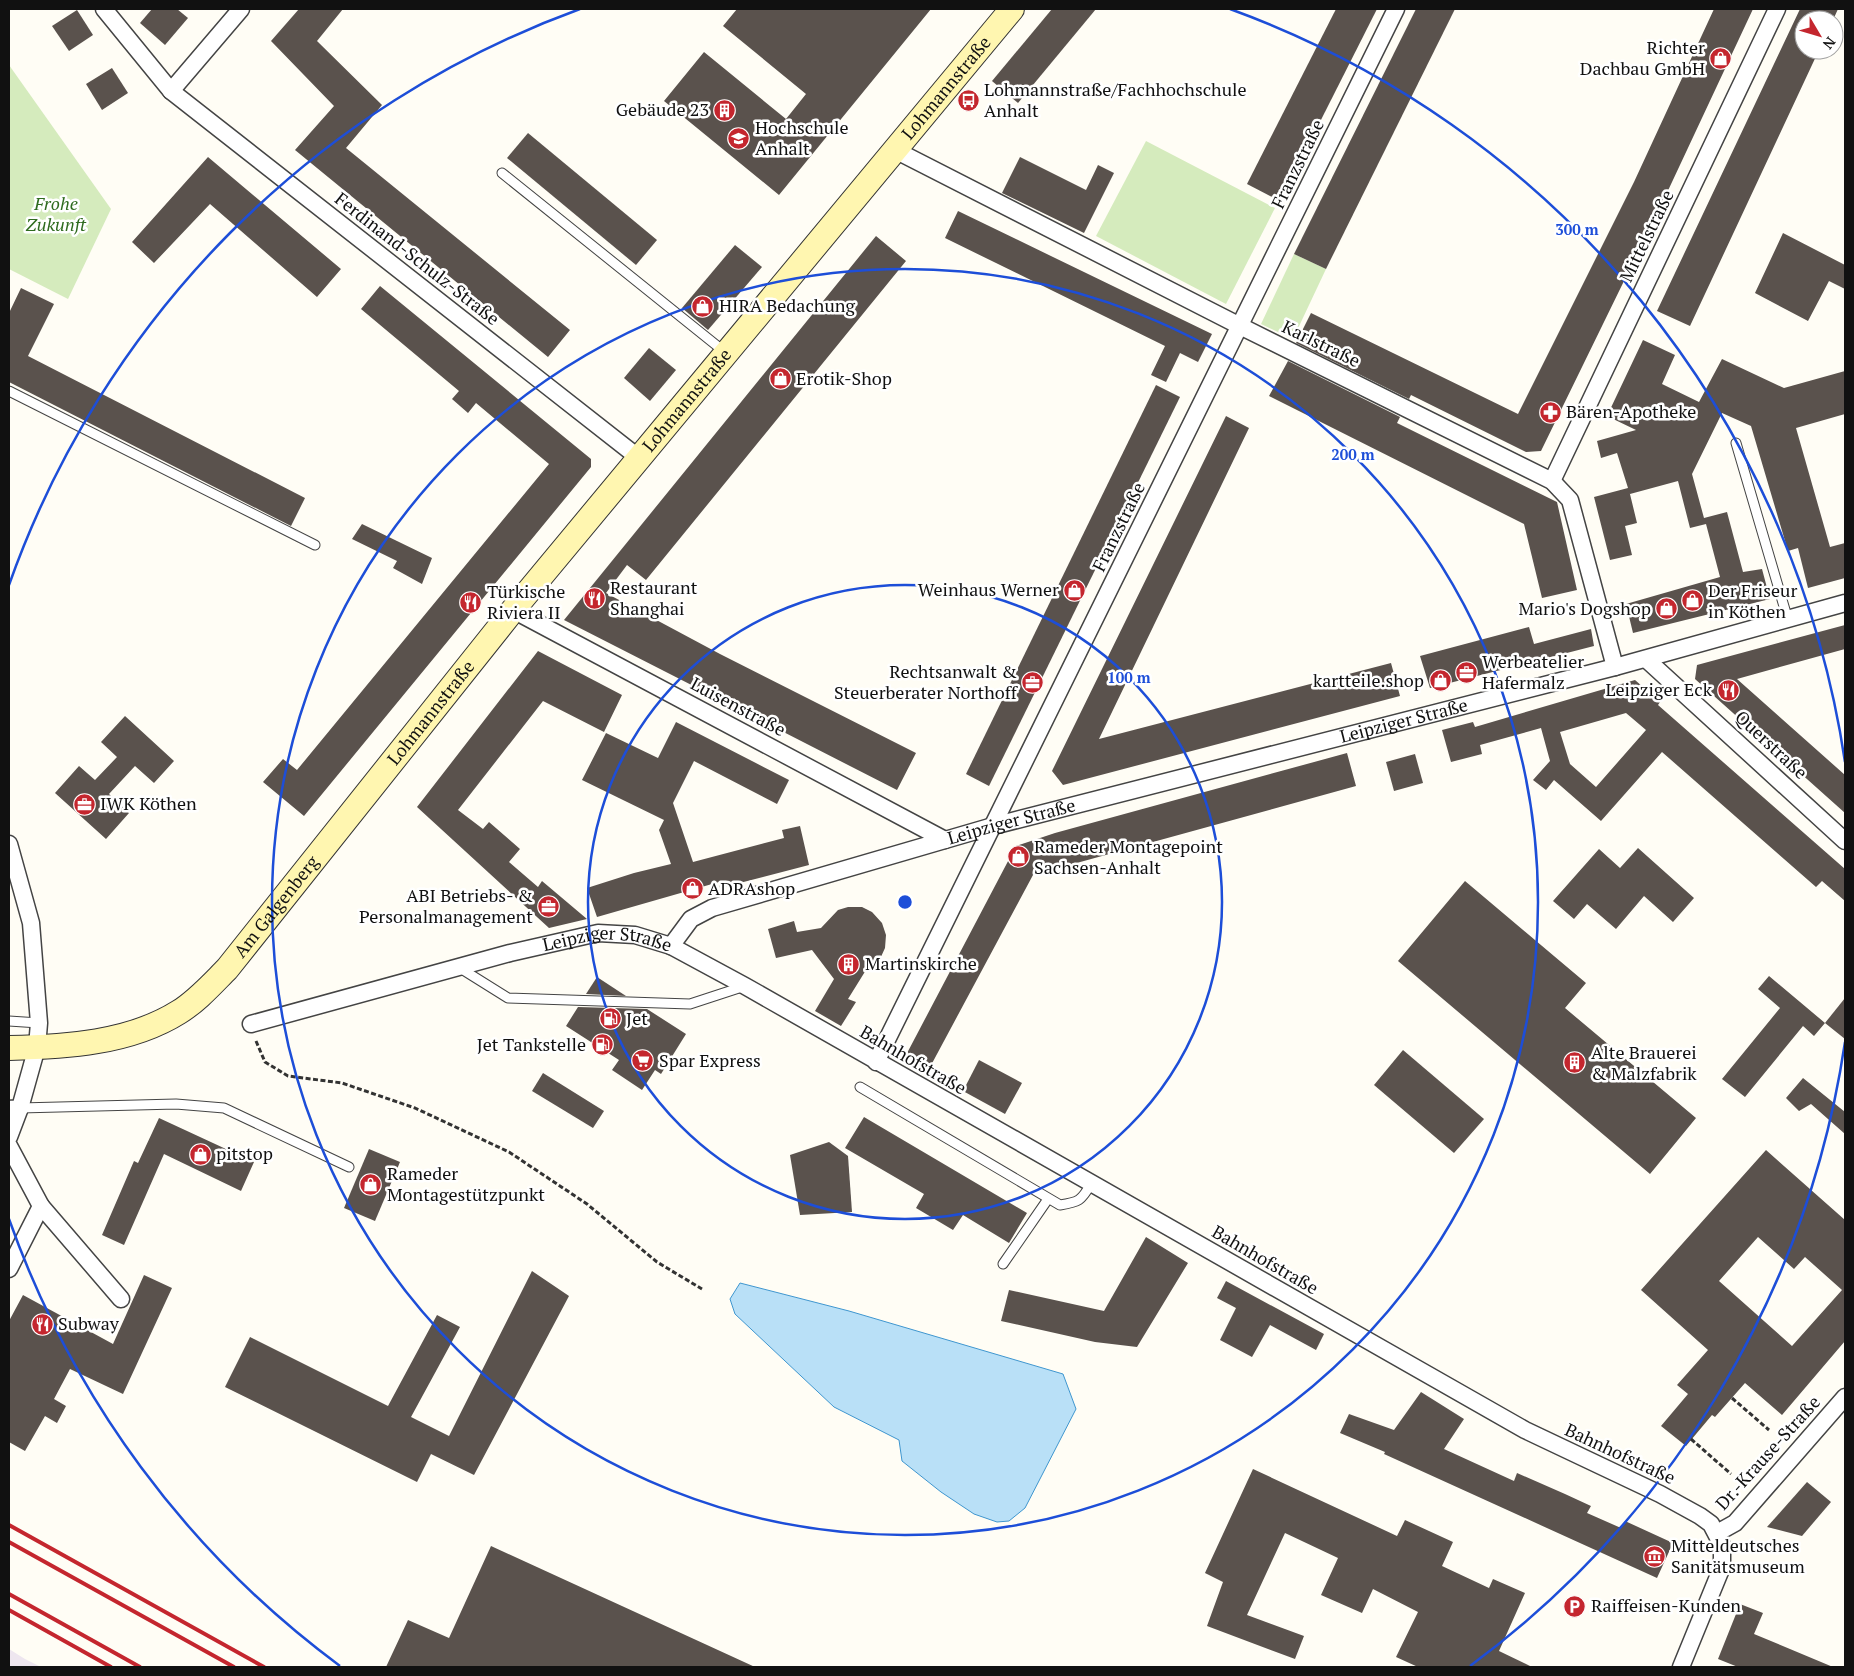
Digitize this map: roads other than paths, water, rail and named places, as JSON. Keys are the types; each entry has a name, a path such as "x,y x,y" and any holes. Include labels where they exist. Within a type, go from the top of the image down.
{"main road":[{"name":"Lohmannstraße","path":"366,793 513,610 1012,9"},
{"name":"Am Galgenberg","path":"37,1047 124,1036 150,1028 196,1000 227,969 366,793"},
{"path":"9,1048 37,1047"}],"street":[{"name":"Ferdinand-Schulz-Straße","path":"104,9 171,91 639,458"},
{"path":"171,91 241,9"},
{"name":"Franzstraße","path":"876,1062 1396,9"},
{"name":"Mittelstraße","path":"1552,481 1778,9"},
{"name":"Karlstraße","path":"895,150 1240,326 1552,481 1570,500 1615,667"},
{"name":"Leipziger Straße","path":"251,1024 510,953 598,933 635,935 671,946 691,919 712,908 993,826 1646,659 1845,603"},
{"name":"Luisenstraße","path":"513,610 945,840"},
{"name":"Querstraße","path":"1646,659 1845,841"},
{"path":"9,844 16,886 31,923 39,1023 37,1047 15,1108 9,1137"},
{"name":"Bahnhofstraße","path":"671,946 745,986 1524,1430 1660,1494 1700,1516 1711,1524 1717,1534"},
{"path":"9,1146 41,1206 122,1298"},
{"path":"9,1269 41,1206"},
{"name":"Dr.-Krause-Straße","path":"1717,1534 1735,1522 1845,1397"},
{"path":"1681,1667 1722,1567 1722,1545 1717,1534"}],"lane":[{"path":"502,173 726,353"},
{"path":"9,391 315,546"},
{"path":"1736,443 1788,620"},
{"path":"460,968 508,998 690,1004 745,986"},
{"path":"9,1021 39,1023"},
{"path":"860,1087 1060,1205 1082,1199 1091,1184"},
{"path":"15,1108 176,1104 224,1108 349,1167"},
{"path":"1004,1264 1048,1199"}],"water":[{"path":"740,1283 849,1311 1063,1374 1076,1409 1025,1508 1009,1521 997,1522 974,1514 941,1492 902,1461 899,1440 834,1407 735,1314 730,1299"}],"railway":[{"path":"9,1525 264,1667"},
{"path":"9,1542 234,1667"},
{"path":"9,1594 140,1667"},
{"path":"9,1610 111,1667"}],"place":[{"name":"Richter Dachbau GmbH","path":"1721,58"},
{"name":"Lohmannstraße/Fachhochschule Anhalt","path":"968,100"},
{"name":"Gebäude 23","path":"725,110"},
{"name":"Hochschule Anhalt","path":"739,138"},
{"name":"HIRA Bedachung","path":"703,306"},
{"name":"Erotik-Shop","path":"780,379"},
{"name":"Bären-Apotheke","path":"1550,412"},
{"name":"Weinhaus Werner","path":"1075,590"},
{"name":"Restaurant Shanghai","path":"594,598"},
{"name":"Der Friseur in Köthen","path":"1692,601"},
{"name":"Türkische Riviera II","path":"471,602"},
{"name":"Mario's Dogshop","path":"1667,609"},
{"name":"Werbeatelier Hafermalz","path":"1466,672"},
{"name":"kartteile.shop","path":"1440,681"},
{"name":"Rechtsanwalt & Steuerberater Northoff","path":"1033,682"},
{"name":"Leipziger Eck","path":"1728,690"},
{"name":"IWK Köthen","path":"84,804"},
{"name":"Rameder Montagepoint Sachsen-Anhalt","path":"1018,857"},
{"name":"ADRAshop","path":"692,889"},
{"name":"ABI Betriebs- & Personalmanagement","path":"549,906"},
{"name":"Martinskirche","path":"849,964"},
{"name":"Jet","path":"610,1019"},
{"name":"Jet Tankstelle","path":"602,1045"},
{"name":"Spar Express","path":"643,1061"},
{"name":"Alte Brauerei & Malzfabrik","path":"1575,1063"},
{"name":"pitstop","path":"200,1154"},
{"name":"Rameder Montagestützpunkt","path":"371,1184"},
{"name":"Subway","path":"42,1324"},
{"name":"Mitteldeutsches Sanitätsmuseum","path":"1655,1556"},
{"name":"Raiffeisen-Kunden","path":"1575,1606"}],"park label":[{"name":"Frohe Zukunft","path":"56,214"}]}
